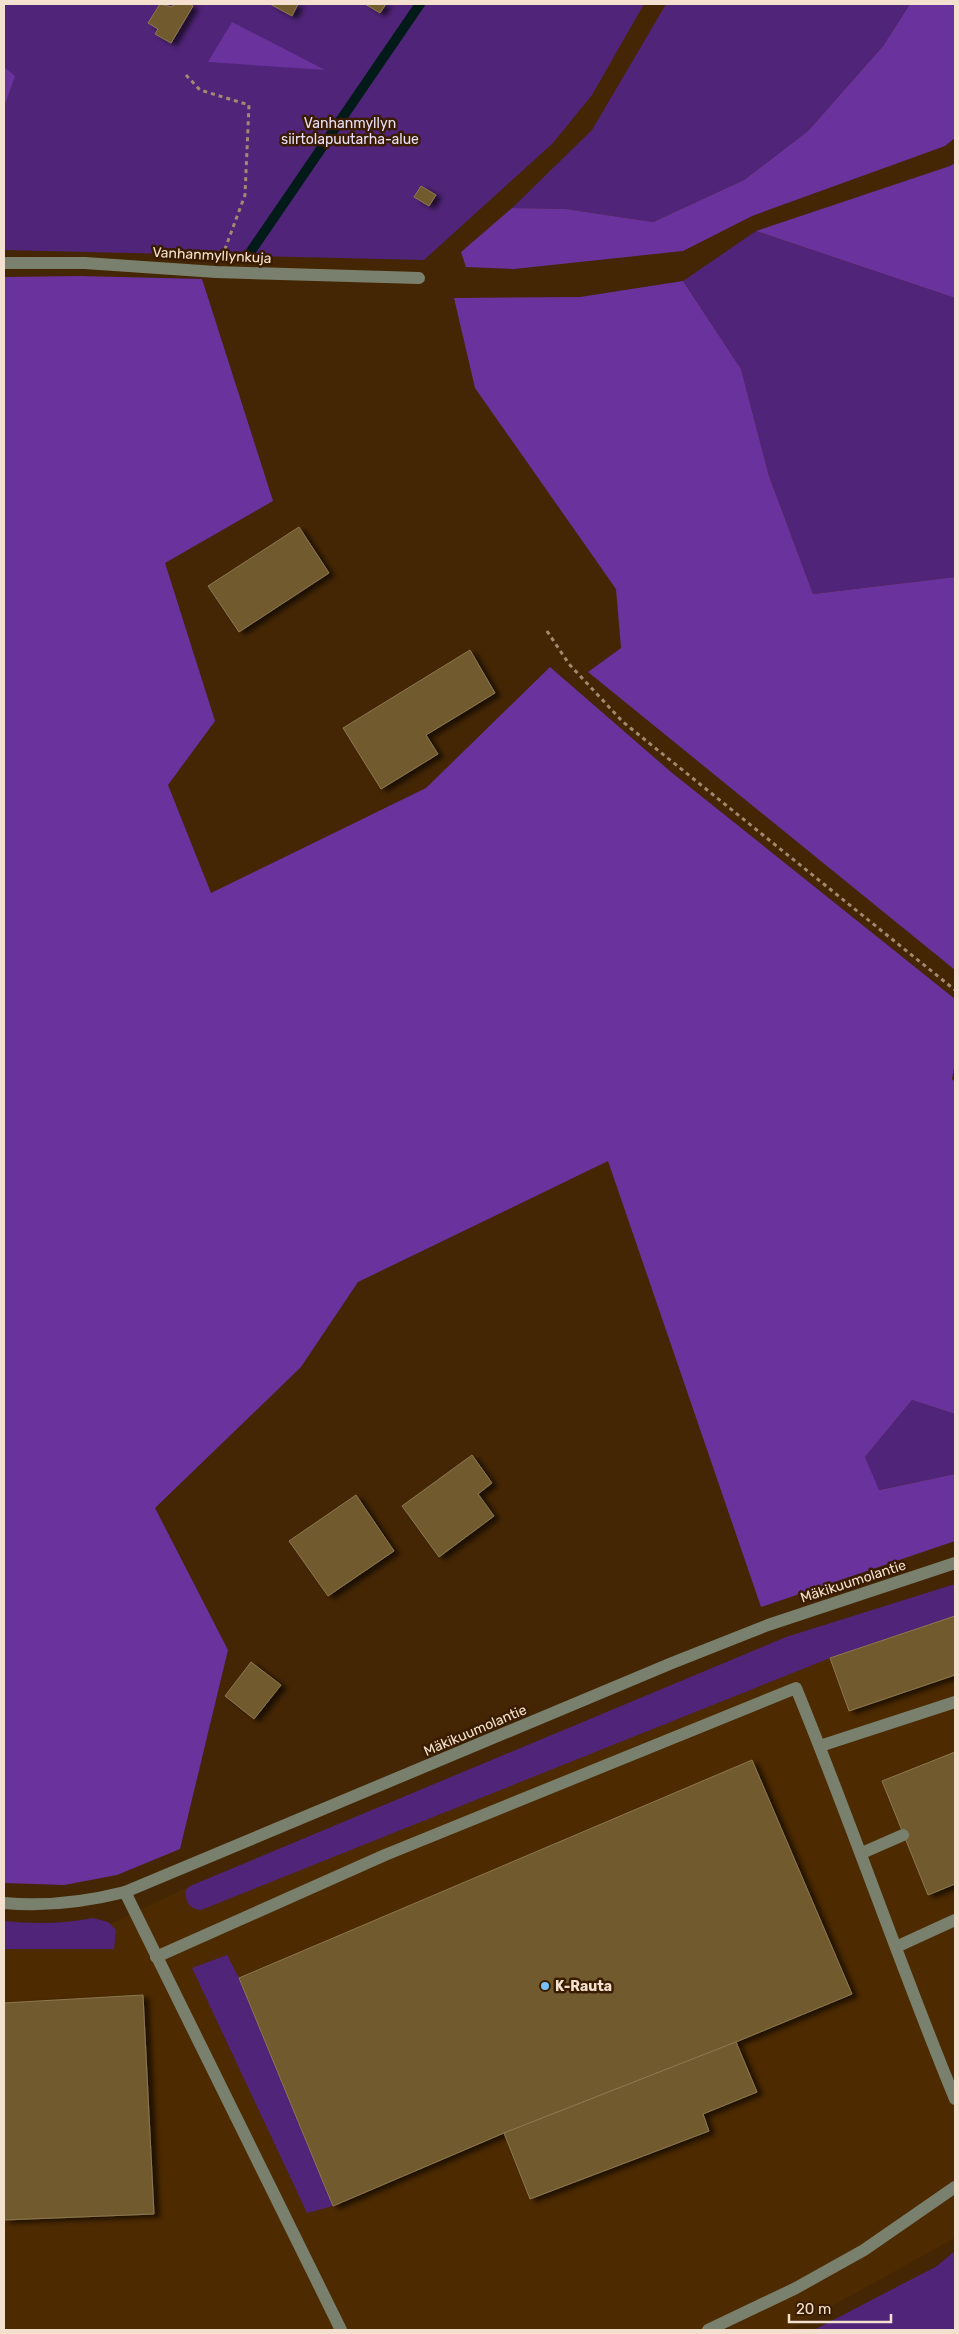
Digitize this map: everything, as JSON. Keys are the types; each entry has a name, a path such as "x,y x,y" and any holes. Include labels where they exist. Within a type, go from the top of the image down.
{"street":[{"name":"Vanhanmyllynkuja","path":"4,263 85,263 216,272 419,278"},
{"name":"Mäkikuumolantie","path":"4,1903 32,1906 88,1901 125,1892 672,1663 768,1625 955,1563"},
{"path":"156,1957 385,1855 796,1688 862,1853 955,2099"},
{"path":"820,1746 955,1702"},
{"path":"862,1853 904,1835"},
{"path":"125,1892 341,2330"},
{"path":"896,1947 955,1920"},
{"path":"708,2330 796,2288 864,2250 955,2187"}],"path":[{"path":"186,75 200,90 249,105 245,195 216,272"},
{"path":"547,631 569,664 623,722 955,990"}],"shaded area":[{"path":"910,4 955,4 955,138 945,146 752,216 683,251 514,269 466,267 461,252 512,208 566,209 653,222 744,180 808,131 883,46"},
{"path":"232,22 325,70 208,62"},
{"path":"4,67 15,76 4,107"},
{"path":"955,163 955,298 756,231 950,166"},
{"path":"80,276 202,279 273,501 165,563 215,721 168,785 211,893 426,788 550,667 671,772 955,999 955,1062 952,1079 955,1082 955,1414 912,1400 865,1457 879,1490 955,1474 955,1541 761,1607 608,1161 358,1282 301,1367 155,1508 228,1650 180,1849 117,1875 64,1885 4,1883 4,277"},
{"path":"683,281 741,369 769,476 813,594 955,577 955,970 588,672 621,648 616,589 475,388 454,298 580,297"},
{"path":"955,1584 955,2238 789,2330 4,2330 4,1924 89,1934 190,1886 786,1637"}],"green space":[{"name":"Vanhanmyllyn siirtolapuutarha-alue","path":"4,4 644,4 592,95 553,143 424,260 4,250"},
{"path":"666,4 910,4 883,46 808,131 744,180 653,222 566,209 512,208 592,130"},
{"path":"756,231 955,298 955,577 813,594 769,476 741,369 683,281"},
{"path":"912,1400 955,1414 955,1474 878,1490 865,1457"},
{"path":"955,1584 955,1616 830,1658 201,1910 193,1908 187,1901 186,1890 190,1886 786,1637"},
{"path":"93,1918 108,1922 116,1930 114,1949 4,1949 4,1921 48,1923"},
{"path":"227,1955 239,1978 333,2206 307,2213 192,1968"},
{"path":"955,2251 955,2330 814,2330 937,2266"}],"building":[{"path":"160,4 172,7 174,4 189,4 193,6 171,43 155,34 158,29 148,23"},
{"path":"270,4 298,4 292,16"},
{"path":"365,4 386,4 380,13"},
{"path":"421,186 436,195 429,206 414,197"},
{"path":"299,527 329,573 239,632 208,586"},
{"path":"470,650 495,693 426,735 438,754 381,789 343,728"},
{"path":"472,1455 492,1483 478,1494 494,1516 439,1557 402,1506"},
{"path":"356,1495 394,1551 328,1596 289,1541"},
{"path":"955,1616 955,1675 849,1711 830,1658"},
{"path":"251,1662 281,1685 254,1719 225,1696"},
{"path":"955,1752 955,1884 928,1895 882,1781"},
{"name":"K-Rauta","path":"752,1760 852,1994 736,2042 504,2133 333,2206 239,1978"},
{"path":"143,1995 154,2214 4,2220 4,2003"},
{"path":"736,2042 757,2092 703,2114 709,2131 530,2199 504,2133"}],"waterway":[{"path":"247,257 420,4"}],"place":[{"name":"K-Rauta","path":"545,1986"}]}
